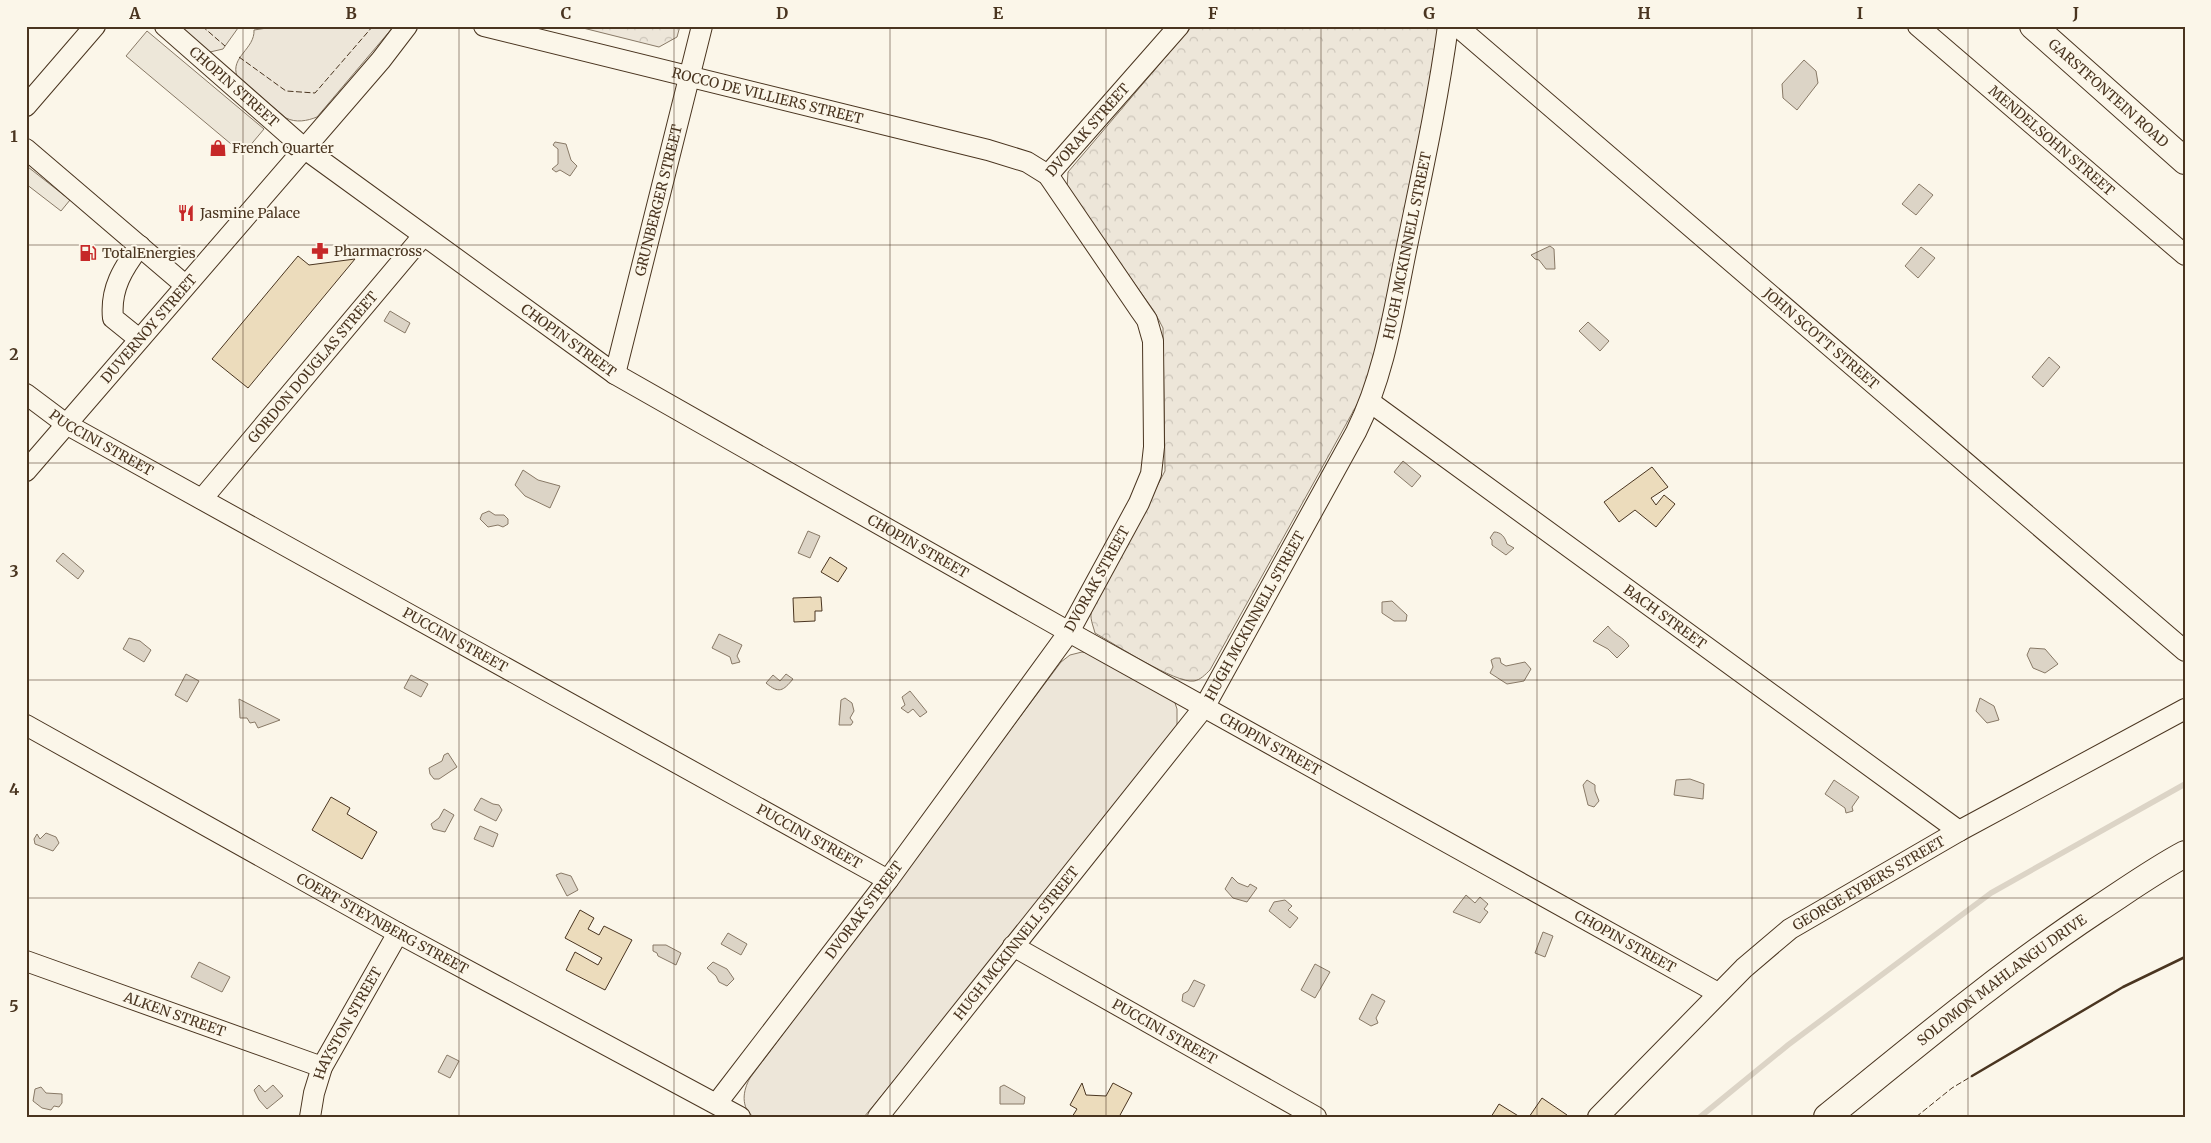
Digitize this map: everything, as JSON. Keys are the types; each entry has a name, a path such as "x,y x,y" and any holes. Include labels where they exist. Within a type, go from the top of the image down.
{"main road":[{"name":"GARSTFONTEIN ROAD","path":"2033,26 2185,160"},
{"name":"SOLOMON MAHLANGU DRIVE","path":"1828,1117 1950,1016 2053,939 2136,883 2185,854"}],"street":[{"path":"26,106 95,26"},
{"name":"CHOPIN STREET","path":"165,26 305,148 423,236 615,374 1068,632 1718,993"},
{"name":"DUVERNOY STREET","path":"26,471 381,60 407,26"},
{"name":"ROCCO DE VILLIERS STREET","path":"484,26 1010,156 1027,162 1048,175"},
{"name":"GRUNBERGER STREET","path":"615,374 702,26"},
{"name":"DVORAK STREET","path":"717,1103 888,880 1068,632 1139,503 1151,474 1154,447 1153,348 1146,320 1048,175 1178,26"},
{"name":"HUGH MCKINNELL STREET","path":"878,1117 1204,706 1356,432 1370,402 1389,334 1441,77 1448,26"},
{"name":"JOHN SCOTT STREET","path":"1457,26 2185,651"},
{"name":"MENDELSOHN STREET","path":"1918,26 2185,254"},
{"path":"26,149 186,285"},
{"name":"GORDON DOUGLAS STREET","path":"202,499 423,236"},
{"path":"139,339 113,318 112,309 116,284 120,274 140,246"},
{"name":"PUCCINI STREET","path":"26,394 66,424 888,880"},
{"name":"BACH STREET","path":"1370,402 1959,831"},
{"name":"GEORGE EYBERS STREET","path":"1598,1117 1718,993 1764,949 1790,929 1959,831 2185,709"},
{"name":"COERT STEYNBERG STREET","path":"26,724 398,933 740,1117"},
{"name":"HAYSTON STREET","path":"310,1117 322,1067 398,933"},
{"name":"PUCCINI STREET","path":"1013,946 1316,1117"},
{"name":"ALKEN STREET","path":"26,961 322,1067"}],"green space":[{"path":"179,26 238,26 238,28 223,49 210,52"},
{"path":"280,26 394,26 317,117 298,121 286,118 237,76 237,63 251,43 254,30"},
{"path":"575,26 680,26 677,37 659,47"},
{"path":"1192,26 1436,26 1438,32 1437,48 1371,377 1210,670 1194,681 1185,680 1160,670 1095,633 1091,615 1092,610 1165,471 1163,328 1154,311 1067,188 1068,172"},
{"path":"1082,652 1092,654 1174,700 1177,709 1177,727 1024,922 864,1117 754,1117 746,1109 744,1099 744,1093 750,1078 1061,662 1070,655"}],"shaded area":[{"path":"147,31 264,129 243,154 126,56"},
{"path":"1804,60 1816,71 1818,83 1797,110 1783,98 1782,84"},
{"path":"555,142 566,144 571,160 577,166 570,176 560,170 556,172 552,169 558,164 558,149 553,145"},
{"path":"28,167 70,200 61,211 26,184"},
{"path":"1919,184 1933,195 1916,215 1902,204"},
{"path":"1550,246 1554,249 1555,269 1546,269 1539,260 1531,255"},
{"path":"1921,247 1935,258 1918,278 1905,266"},
{"path":"390,311 410,323 405,333 384,321"},
{"path":"1588,322 1609,341 1600,351 1579,331"},
{"path":"2049,357 2060,367 2043,387 2032,377"},
{"path":"1403,461 1421,476 1412,487 1394,472"},
{"path":"523,470 538,480 560,486 550,508 525,496 515,485"},
{"path":"489,511 495,515 504,515 508,519 508,524 503,527 498,525 488,527 480,519 482,514"},
{"path":"808,531 820,536 810,558 798,553"},
{"path":"1494,532 1501,534 1507,544 1514,548 1506,555 1492,545 1490,538"},
{"path":"63,553 84,571 78,579 56,561"},
{"path":"1392,601 1407,615 1406,621 1394,621 1382,613 1382,602"},
{"path":"1608,626 1629,646 1617,658 1608,649 1593,641"},
{"path":"719,634 742,645 737,656 740,662 732,664 730,657 712,648"},
{"path":"129,638 140,641 151,650 144,662 123,649"},
{"path":"2030,648 2045,649 2058,664 2045,673 2033,668 2027,655"},
{"path":"1500,658 1501,663 1506,666 1525,662 1531,669 1524,681 1507,684 1490,673 1493,667 1491,660"},
{"path":"186,674 199,681 187,702 175,695"},
{"path":"786,674 793,679 781,690 774,689 766,683 773,675 780,681"},
{"path":"411,675 428,684 421,697 404,688"},
{"path":"910,691 927,712 920,717 913,709 908,713 901,708 905,705 902,697"},
{"path":"845,698 852,703 854,711 850,718 853,722 851,725 839,725 841,700"},
{"path":"1980,698 1994,706 1999,720 1987,723 1976,711"},
{"path":"239,699 280,720 258,728 255,722 250,723 247,718 240,718"},
{"path":"448,753 457,767 439,779 434,779 430,774 429,768 442,761 444,755"},
{"path":"1690,779 1704,784 1703,799 1674,795 1676,780"},
{"path":"1587,780 1595,785 1599,801 1594,807 1588,805 1583,785"},
{"path":"1834,780 1859,797 1852,807 1853,811 1846,813 1845,808 1825,794"},
{"path":"481,798 499,805 502,810 496,821 474,810"},
{"path":"444,809 454,815 445,832 433,829 431,824 439,818"},
{"path":"480,826 498,834 493,847 474,839"},
{"path":"46,833 56,837 59,843 53,851 35,844 34,839 37,834 40,839"},
{"path":"561,873 571,876 578,890 567,896 556,875"},
{"path":"1232,877 1238,883 1248,887 1250,884 1257,888 1247,902 1233,898 1225,889"},
{"path":"1466,895 1475,903 1480,897 1488,904 1484,909 1488,912 1480,923 1453,912"},
{"path":"1285,900 1292,906 1288,910 1298,918 1290,928 1269,911 1274,902"},
{"path":"1543,932 1553,936 1545,957 1535,953"},
{"path":"728,933 747,944 741,955 721,944"},
{"path":"653,945 666,945 681,953 676,965 658,956 653,951"},
{"path":"199,962 230,977 222,992 191,977"},
{"path":"713,962 727,969 734,979 727,986 719,982 716,976 707,968"},
{"path":"1315,964 1330,972 1315,998 1301,990"},
{"path":"1194,980 1205,985 1194,1007 1182,1001 1183,994 1188,991"},
{"path":"1372,994 1385,1001 1376,1018 1378,1023 1371,1026 1359,1019"},
{"path":"447,1055 459,1061 450,1078 438,1072"},
{"path":"259,1085 265,1092 273,1085 283,1096 267,1109 259,1100 254,1090"},
{"path":"1004,1085 1025,1097 1024,1104 1000,1104 1000,1087"},
{"path":"41,1087 46,1093 62,1094 62,1103 59,1107 54,1106 51,1110 42,1108 33,1101 35,1089"}],"building":[{"path":"298,256 309,265 355,259 248,388 212,359"},
{"path":"1652,467 1668,487 1651,498 1656,505 1664,495 1675,504 1656,527 1635,510 1619,522 1604,502"},
{"path":"830,557 847,568 838,582 821,572"},
{"path":"821,597 822,611 815,611 815,621 794,622 793,598"},
{"path":"331,797 350,808 347,814 377,832 362,859 312,830"},
{"path":"580,910 594,918 588,929 599,935 604,926 632,940 605,990 566,970 575,952 598,965 602,958 565,938"},
{"path":"1082,1083 1086,1095 1106,1096 1113,1083 1132,1093 1119,1117 1072,1117 1077,1109 1070,1105"},
{"path":"1542,1098 1567,1115 1566,1117 1529,1117"},
{"path":"1499,1104 1520,1117 1491,1117"}],"waterway":[{"path":"1700,1117 1788,1045 1991,893 2185,784"}],"fence":[{"path":"202,26 225,46"},
{"path":"239,57 286,91 315,93 373,26"},
{"path":"1916,1117 1952,1088 1972,1076"}],"wall":[{"path":"1972,1076 2123,987 2185,957"}],"place":[{"name":"French Quarter","path":"218,148"},
{"name":"Jasmine Palace","path":"186,213"},
{"name":"Pharmacross","path":"320,251"},
{"name":"TotalEnergies","path":"88,253"}]}
